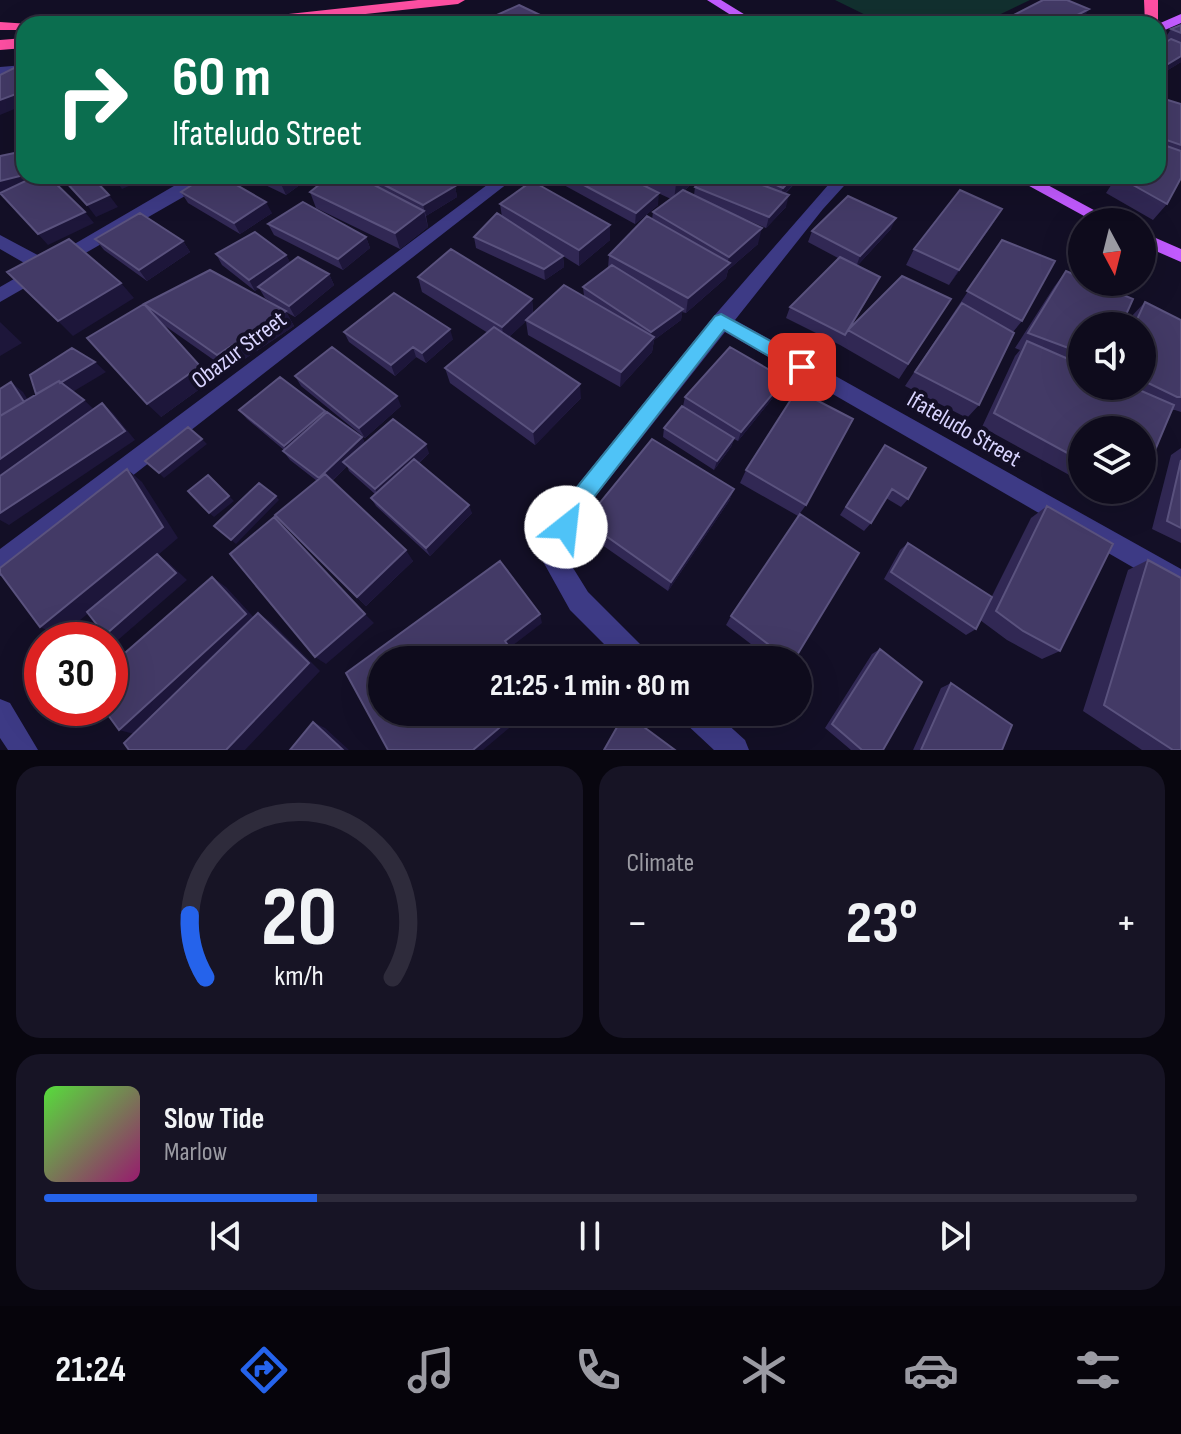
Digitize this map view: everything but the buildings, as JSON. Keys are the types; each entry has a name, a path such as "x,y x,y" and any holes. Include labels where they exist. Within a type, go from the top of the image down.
{"highway":[{"path":"307,16 458,0"}],"main road":[{"path":"713,0 740,16"},
{"path":"1034,184 1079,208"},
{"path":"1053,184 1081,208"},
{"path":"1156,244 1181,256"}],"street":[{"path":"0,295 190,184"},
{"name":"Obazur Street","path":"0,564 499,184"},
{"path":"624,646 579,601 552,556 580,499 721,321 837,184"},
{"path":"0,241 46,268"},
{"name":"Ifateludo Street","path":"721,321 1181,583"},
{"path":"0,713 24,750"},
{"path":"709,726 735,750"}],"green space":[{"path":"835,0 1030,0 997,16 868,16"}],"route":[{"path":"566,527 580,499 721,321 802,367"}]}
